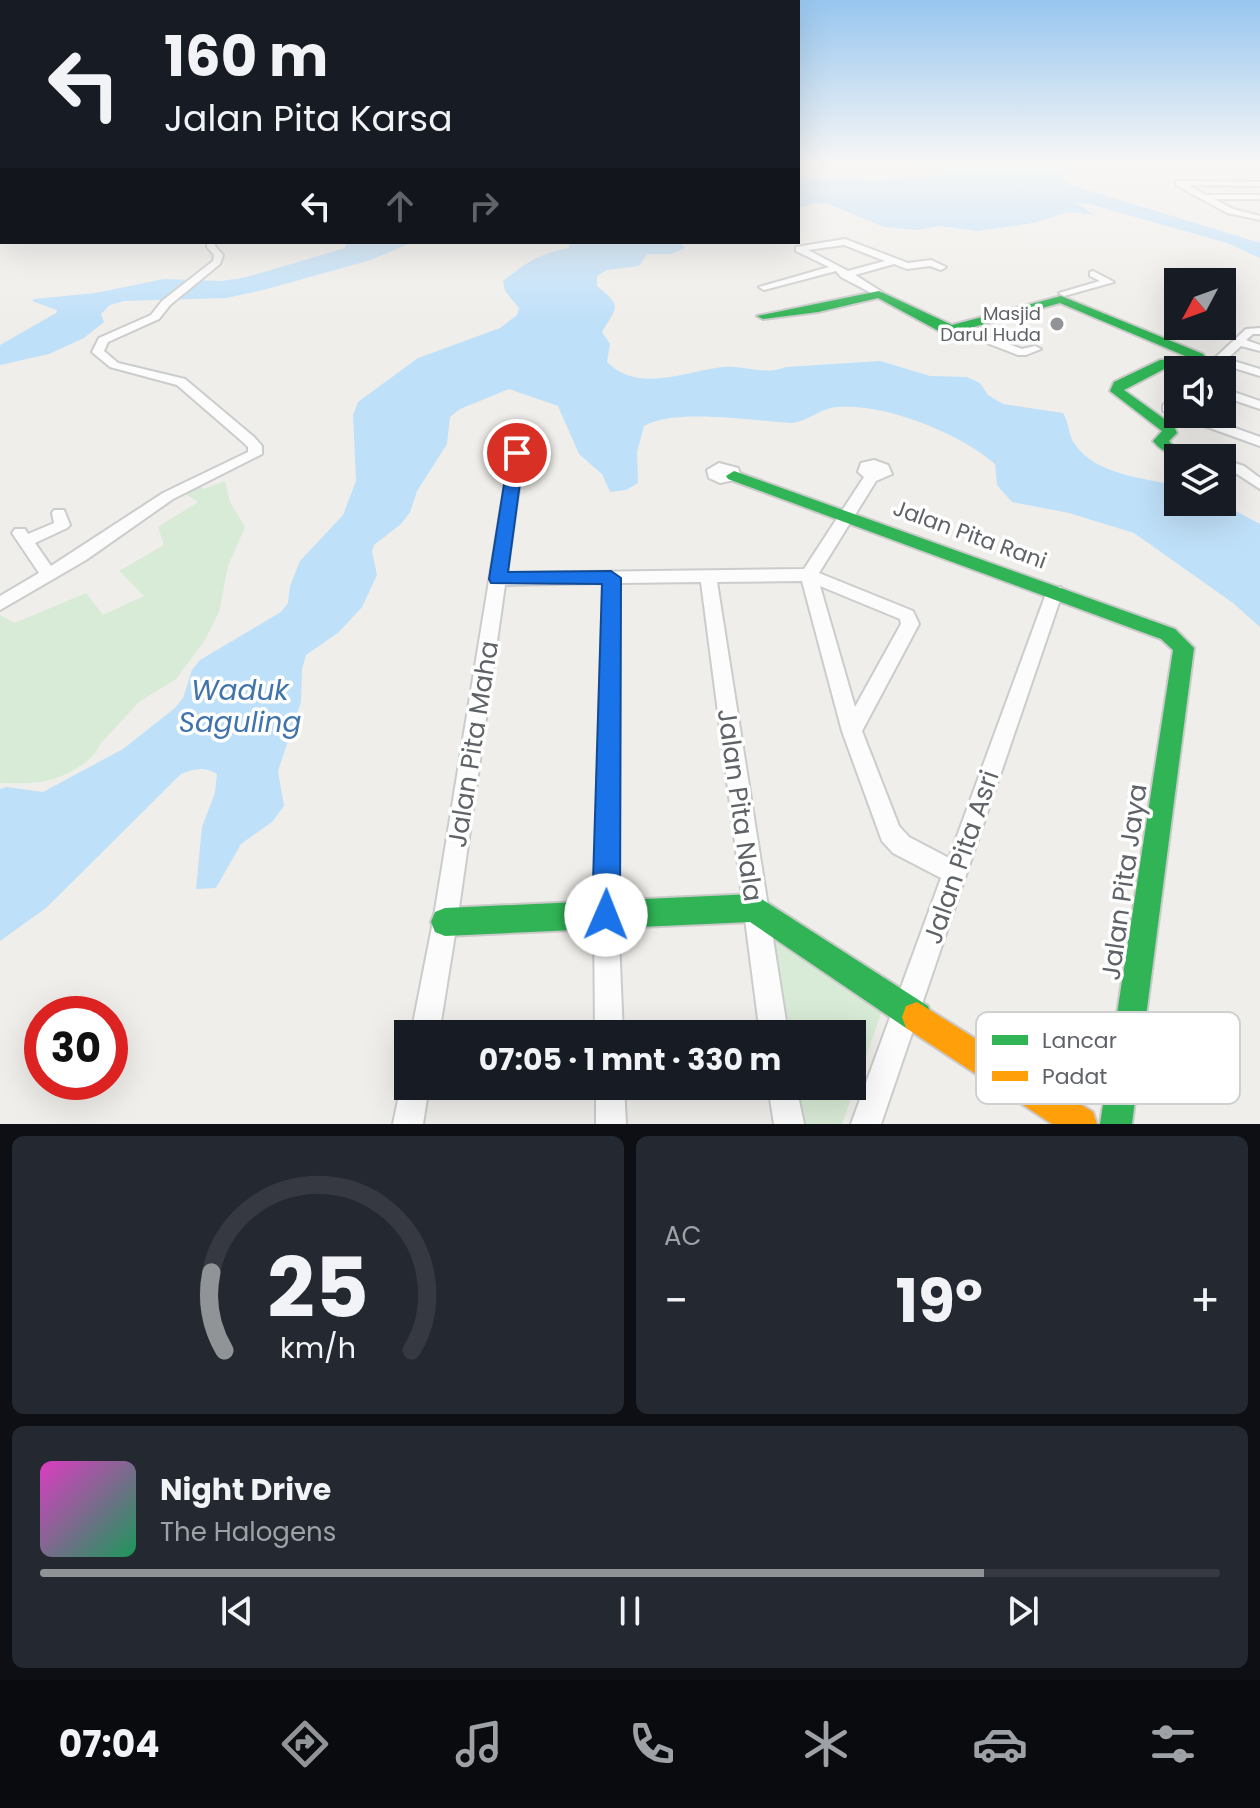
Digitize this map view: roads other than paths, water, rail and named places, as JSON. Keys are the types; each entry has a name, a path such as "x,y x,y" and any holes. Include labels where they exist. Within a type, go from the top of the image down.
{"street":[{"path":"941,267 931,263 910,266 845,242 799,249 941,327 957,328 1022,353 1035,349"},
{"path":"0,604 168,496 255,454 255,446 249,440 181,382 114,365 100,356 99,346 103,340 155,317 166,303 217,262 219,255 211,244"},
{"path":"764,287 894,261"},
{"path":"957,328 1059,293 1109,282 1093,274"},
{"path":"1059,293 1098,320 1200,358 1165,363 1119,385 1117,391 1169,429 1170,433 1160,441 1164,446"},
{"path":"763,316 818,309 879,294"},
{"path":"1224,356 1255,331"},
{"path":"1240,342 1260,348"},
{"path":"1236,365 1260,373"},
{"path":"1236,397 1260,405"},
{"path":"1222,428 1260,442"},
{"name":"Jalan Pita Maha","path":"428,1020 517,453"},
{"path":"1236,468 1260,485"},
{"name":"Jalan Pita Rani","path":"734,476 1168,634 1184,648"},
{"path":"872,476 809,575 852,731 895,840 955,873"},
{"path":"48,575 23,537 62,525 59,513"},
{"path":"498,579 809,575 907,615 911,619 852,731"},
{"name":"Jalan Pita Nala","path":"708,576 772,1020"},
{"path":"609,1020 606,915 611,578"},
{"name":"Jalan Pita Asri","path":"866,1124 1055,591"},
{"name":"Jalan Pita Jaya","path":"1132,1012 1184,648"},
{"path":"445,922 754,908 976,1056"},
{"path":"408,1124 412,1100"},
{"path":"610,1100 611,1124"},
{"path":"785,1100 789,1124"},
{"path":"1050,1104 1081,1124"},
{"name":"Jalan Pita Jaya","path":"1116,1124 1119,1104"}],"water":[{"path":"858,216 1054,216 1033,223 977,231 940,226 917,230 884,227"},
{"path":"1133,216 1174,216 1260,243 1260,258 1227,243"},
{"path":"346,244 408,244 371,260 226,298 124,301 110,305 101,314 104,322 84,338 49,354 0,365 0,345 56,313 57,310 32,301 34,299 95,293 164,279 222,281 247,277 345,248"},
{"name":"Waduk Saguling","path":"570,244 681,244 685,248 672,254 647,254 639,266 607,270 597,276 597,286 611,299 615,308 602,332 610,344 607,362 633,377 663,378 723,367 770,371 786,367 880,361 930,376 967,377 980,383 988,395 1003,404 1063,413 1074,443 1083,454 1107,469 1164,483 1164,516 1236,516 1236,511 1260,524 1260,627 1233,603 1134,533 1069,513 1012,502 997,485 995,464 980,452 942,431 899,415 857,407 838,407 792,423 694,417 658,421 644,426 637,452 638,483 626,490 610,492 602,474 579,454 558,406 509,389 460,409 450,417 447,444 417,491 410,512 401,524 374,545 372,551 377,575 362,607 339,632 306,655 302,669 301,702 278,771 284,806 272,822 241,844 216,888 196,889 202,827 215,793 217,774 203,769 195,770 181,774 46,908 0,941 0,789 7,787 43,792 123,749 175,708 183,698 192,670 200,660 281,612 288,603 290,586 300,561 343,515 356,481 353,415 358,402 418,358 500,328 517,315 519,308 505,291 503,281 548,253 569,248"}],"place":[{"name":"Masjid Darul Huda","path":"1057,324"}]}
